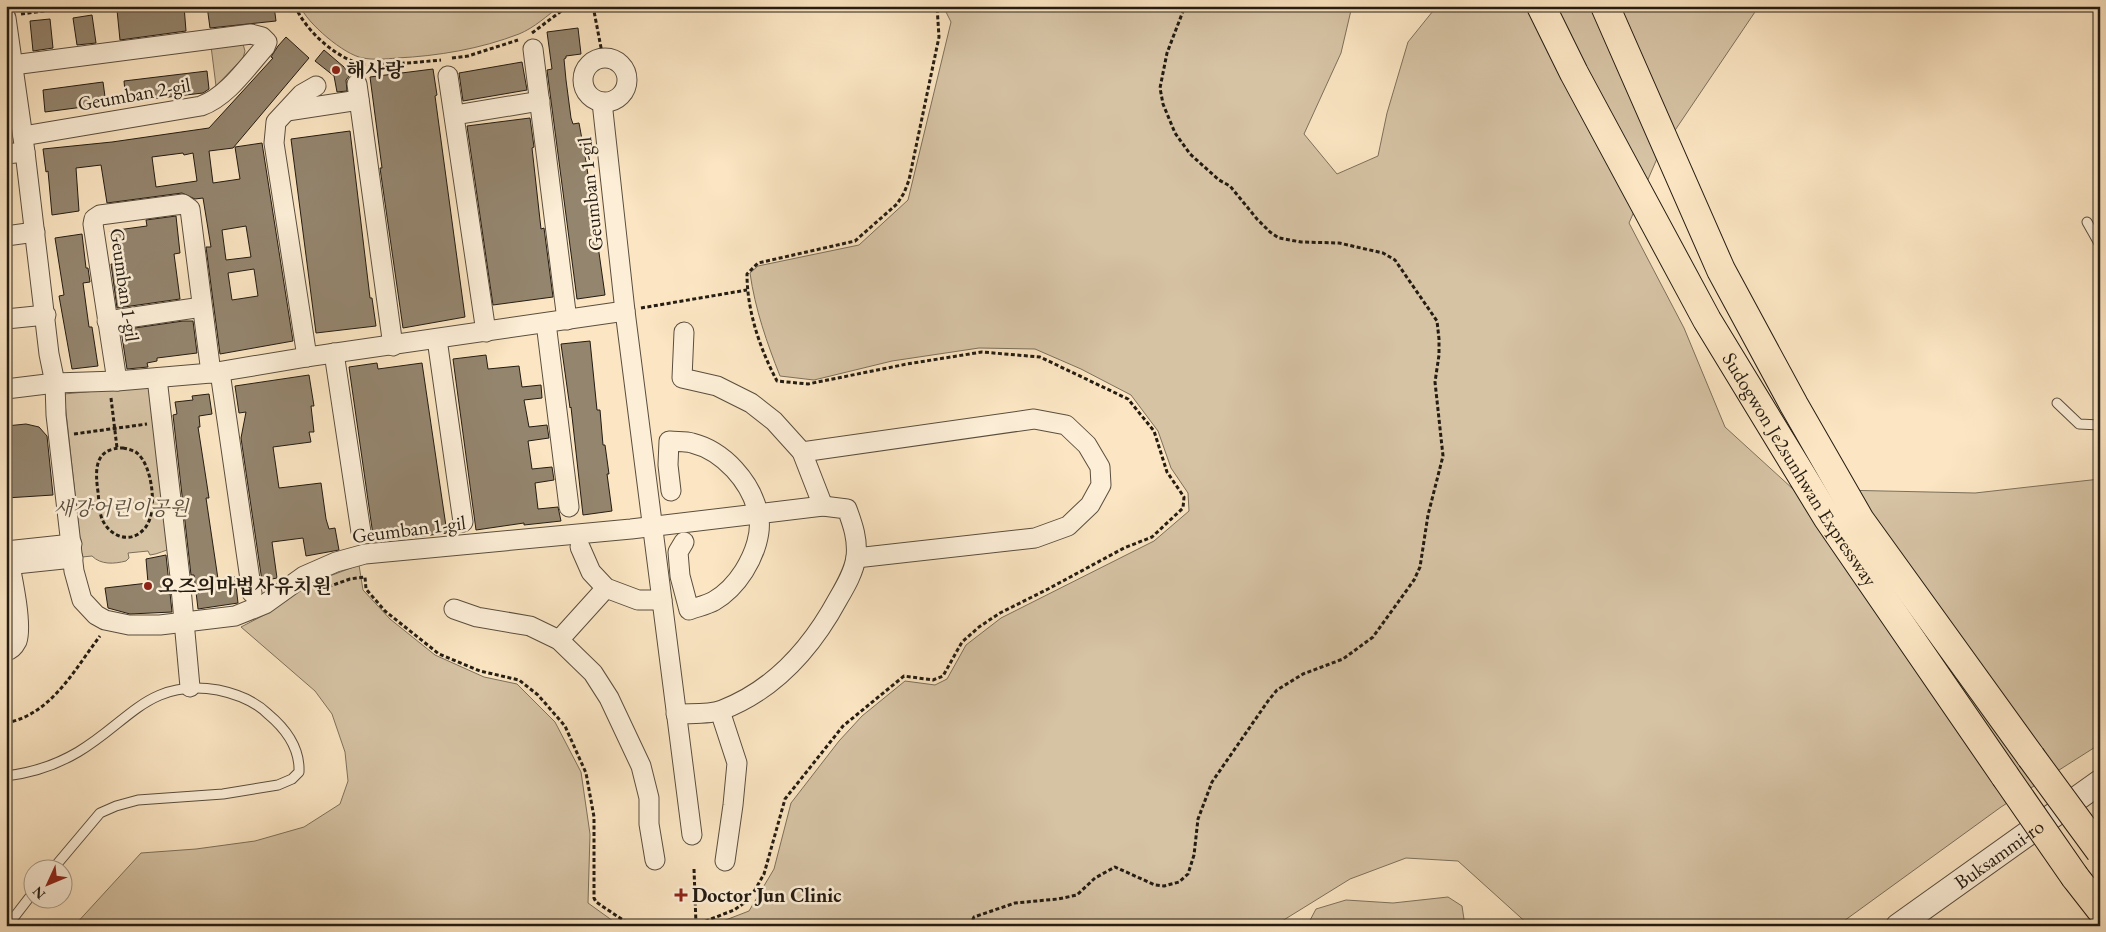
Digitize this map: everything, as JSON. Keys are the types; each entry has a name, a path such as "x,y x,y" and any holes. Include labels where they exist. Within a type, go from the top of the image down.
{"highway":[{"name":"Sudogwon Je2sunhwan Expressway","path":"1542,6 1574,73 1707,320 1827,517 2075,877 2100,909"},
{"name":"Sudogwon Je2sunhwan Expressway","path":"1605,6 1721,270 1794,405 1860,520 2100,851"}],"street":[{"path":"12,16 8,46 13,65 55,383"},
{"name":"Geumban 2-gil","path":"6,154 24,144 211,103 236,80 265,47 267,42 262,37 251,34 13,65"},
{"name":"Geumban 1-gil","path":"533,49 567,320"},
{"path":"603,58 613,59 624,68 627,82 622,95 609,102 602,102 589,96 582,82 586,68 591,62 603,58"},
{"path":"448,76 486,332"},
{"path":"307,357 274,143 276,122 302,94 316,86"},
{"path":"287,111 358,92 393,346"},
{"path":"454,116 540,101"},
{"name":"Geumban 1-gil","path":"602,102 625,311 692,835"},
{"name":"Geumban 1-gil","path":"114,390 108,320 93,224 94,219 100,215 187,205 190,209 202,307 252,593"},
{"path":"6,236 35,232"},
{"path":"108,320 202,307"},
{"path":"6,389 55,383 114,390 157,378 215,373 307,357 625,311"},
{"path":"6,319 46,315"},
{"path":"546,323 569,507"},
{"path":"684,332 682,378 717,386 751,403 774,421 802,452 823,506"},
{"path":"437,339 463,522"},
{"name":"Geumban 1-gil","path":"334,353 361,532"},
{"path":"157,378 179,567 190,687"},
{"name":"Geumban 1-gil","path":"55,383 56,415 74,571 82,600 105,620 129,625 183,622 235,616 265,604 304,576 350,557 653,526"},
{"path":"802,452 1034,419 1066,425 1087,445 1100,467 1101,485 1090,505 1068,526 1035,538 856,558"},
{"path":"672,491 668,464 669,441 692,443 715,453 734,469 749,488 759,514 758,539 750,561 737,582 715,600 689,610 680,576 678,552 684,542"},
{"path":"653,526 823,506 847,509 855,531 856,558 848,583 827,620 802,654 766,686 720,711 676,714"},
{"path":"580,548 591,572 606,588 638,600 662,600"},
{"path":"6,651 10,650 17,642 18,627 7,558 72,551"},
{"path":"559,640 606,588"},
{"path":"454,609 477,617 530,626 559,640 593,673 609,698 641,766 648,798 654,860"},
{"path":"720,711 736,763 733,805 724,861"},
{"name":"Buksammi-ro","path":"1898,926 2100,782"}],"lane":[{"path":"2087,222 2100,245"},
{"path":"2057,402 2079,424 2100,425"},
{"path":"6,776 30,773 76,753 154,697 190,687 238,694 260,706 281,725 293,744 299,760 299,772 292,779 278,785 223,794 138,800 116,806 100,813 60,860"},
{"path":"6,923 22,907"}],"path":[{"path":"12,16 82,6"},
{"path":"295,6 307,26 324,43 340,54 361,64 404,64 468,56 527,37 568,6"},
{"path":"593,6 603,58"},
{"path":"694,869 695,925 734,910 747,900 764,874 785,798 851,718 904,676 934,680 943,676 962,642 1000,612 1048,589 1124,548 1152,537 1183,508 1184,496 1167,472 1154,431 1128,399 1073,371 1040,357 982,352 906,364 808,384 777,382 758,337 747,290 747,274 758,263 855,241 897,204 909,180 939,38 937,6"},
{"path":"970,926 974,917 1015,903 1058,899 1077,895 1095,878 1115,867 1155,885 1164,886 1179,882 1188,874 1194,855 1198,819 1212,782 1268,701 1277,690 1303,674 1343,659 1374,637 1414,580 1420,567 1428,515 1443,456 1435,382 1440,355 1437,321 1395,260 1383,253 1347,245 1301,242 1279,238 1257,219 1230,186 1219,180 1190,154 1175,133 1163,104 1160,88 1167,53 1186,6"},
{"path":"625,311 747,290"},
{"path":"114,390 114,428 117,448"},
{"path":"66,436 150,423 149,416"},
{"path":"117,448 136,452 144,462 149,473 152,502 153,512 147,526 139,534 129,538 120,537 111,531 103,519 95,469 105,451 117,448"},
{"path":"74,510 152,502"},
{"path":"319,590 350,579 365,578 366,590 385,611 439,654 480,672 519,680 538,695 565,726 586,774 596,835 594,898 596,902 632,926"},
{"path":"6,723 28,716 51,699 105,629"}],"green space":[{"path":"300,6 560,6 525,31 489,44 443,53 375,59 355,56 337,45 310,21"},
{"path":"943,6 1352,6 1341,53 1304,134 1337,174 1378,156 1387,113 1408,42 1437,6 1759,6 1659,154 1629,223 1684,328 1725,427 1793,489 1975,493 2100,479 2100,744 2001,807 1837,926 1530,926 1458,861 1406,858 1350,879 1274,926 710,926 749,911 774,869 791,803 839,741 862,716 905,681 935,685 947,679 966,645 1001,618 1154,541 1189,511 1188,493 1171,468 1158,431 1131,395 1081,369 1035,349 979,348 892,361 814,380 780,376 762,326 750,273 758,266 859,245 908,200 951,22"},
{"path":"243,44 245,51 243,58 216,86 211,46"},
{"name":"새강어린이공원","path":"150,386 172,549 150,555 148,551 128,553 129,558 126,561 117,563 99,561 92,556 82,557 64,394"},
{"path":"359,565 363,590 390,619 435,655 484,677 517,684 555,722 581,772 590,834 588,903 620,926 74,926 141,853 196,849 255,841 304,827 340,804 348,781 345,752 332,714 315,691 241,627 268,613 311,583"},
{"path":"1448,897 1462,906 1465,926 1307,926 1316,909 1346,900 1393,903"}],"building":[{"path":"184,6 186,31 120,40 117,10"},
{"path":"207,6 274,6 276,21 210,28"},
{"path":"92,15 96,43 77,45 73,18"},
{"path":"50,19 53,48 33,51 30,21"},
{"path":"578,28 581,54 566,56 564,59 566,80 571,118 573,124 579,123 586,161 605,295 577,299 547,70 552,69 547,32"},
{"path":"286,37 309,58 233,148 209,151 213,183 240,179 235,147 262,143 293,341 220,354 206,247 211,247 203,198 195,199 182,193 107,203 101,165 76,168 79,211 52,215 48,171 46,172 43,149 112,142 209,128 273,58 271,57","holes":["183,153 184,155 193,153 197,181 156,187 152,157","246,226 251,257 226,260 222,230","254,269 258,296 232,300 228,273"]},
{"name":"해사랑","path":"324,50 344,67 350,75 346,80 347,91 337,92 334,76 315,61"},
{"path":"522,62 527,90 463,101 459,73"},
{"path":"433,69 465,317 403,328 380,168 382,168 370,77"},
{"path":"207,71 209,89 203,93 126,102 124,81"},
{"path":"103,82 106,104 45,112 43,90"},
{"path":"530,118 541,229 544,228 553,297 493,305 467,126"},
{"path":"350,131 370,298 372,298 376,326 316,333 291,139"},
{"path":"176,216 180,253 174,254 180,299 117,308 111,264 115,264 110,231 147,226 146,220"},
{"path":"82,234 86,268 88,268 90,282 83,283 89,327 92,327 98,366 72,369 59,296 64,295 55,238"},
{"path":"193,321 197,353 157,358 157,361 147,363 148,367 127,369 121,330"},
{"path":"590,341 597,410 600,410 612,511 583,515 571,407 561,344"},
{"path":"486,355 488,369 519,366 522,387 541,385 542,398 524,400 529,427 547,425 549,438 528,441 532,469 552,467 554,480 535,483 538,509 558,507 561,521 524,525 524,523 476,530 453,359"},
{"path":"377,363 378,369 422,363 447,533 415,537 414,535 374,542 349,367"},
{"path":"309,375 314,406 311,406 314,432 309,432 311,442 273,447 279,488 321,483 326,519 329,529 335,528 339,550 306,556 303,538 272,542 277,578 262,581 241,438 246,412 239,413 235,386"},
{"path":"209,394 212,414 199,416 200,427 198,427 209,498 206,498 218,579 235,577 238,603 198,609 194,575 191,575 173,415 177,414 175,402 193,400 192,396"},
{"path":"26,424 39,427 47,436 53,495 6,498 6,426"},
{"name":"오즈의마법사유치원","path":"166,555 172,612 130,614 108,608 105,588 148,583 146,559"}],"place":[{"name":"해사랑","path":"336,70"},
{"name":"오즈의마법사유치원","path":"148,586"},
{"name":"Doctor Jun Clinic","path":"681,895"}]}
